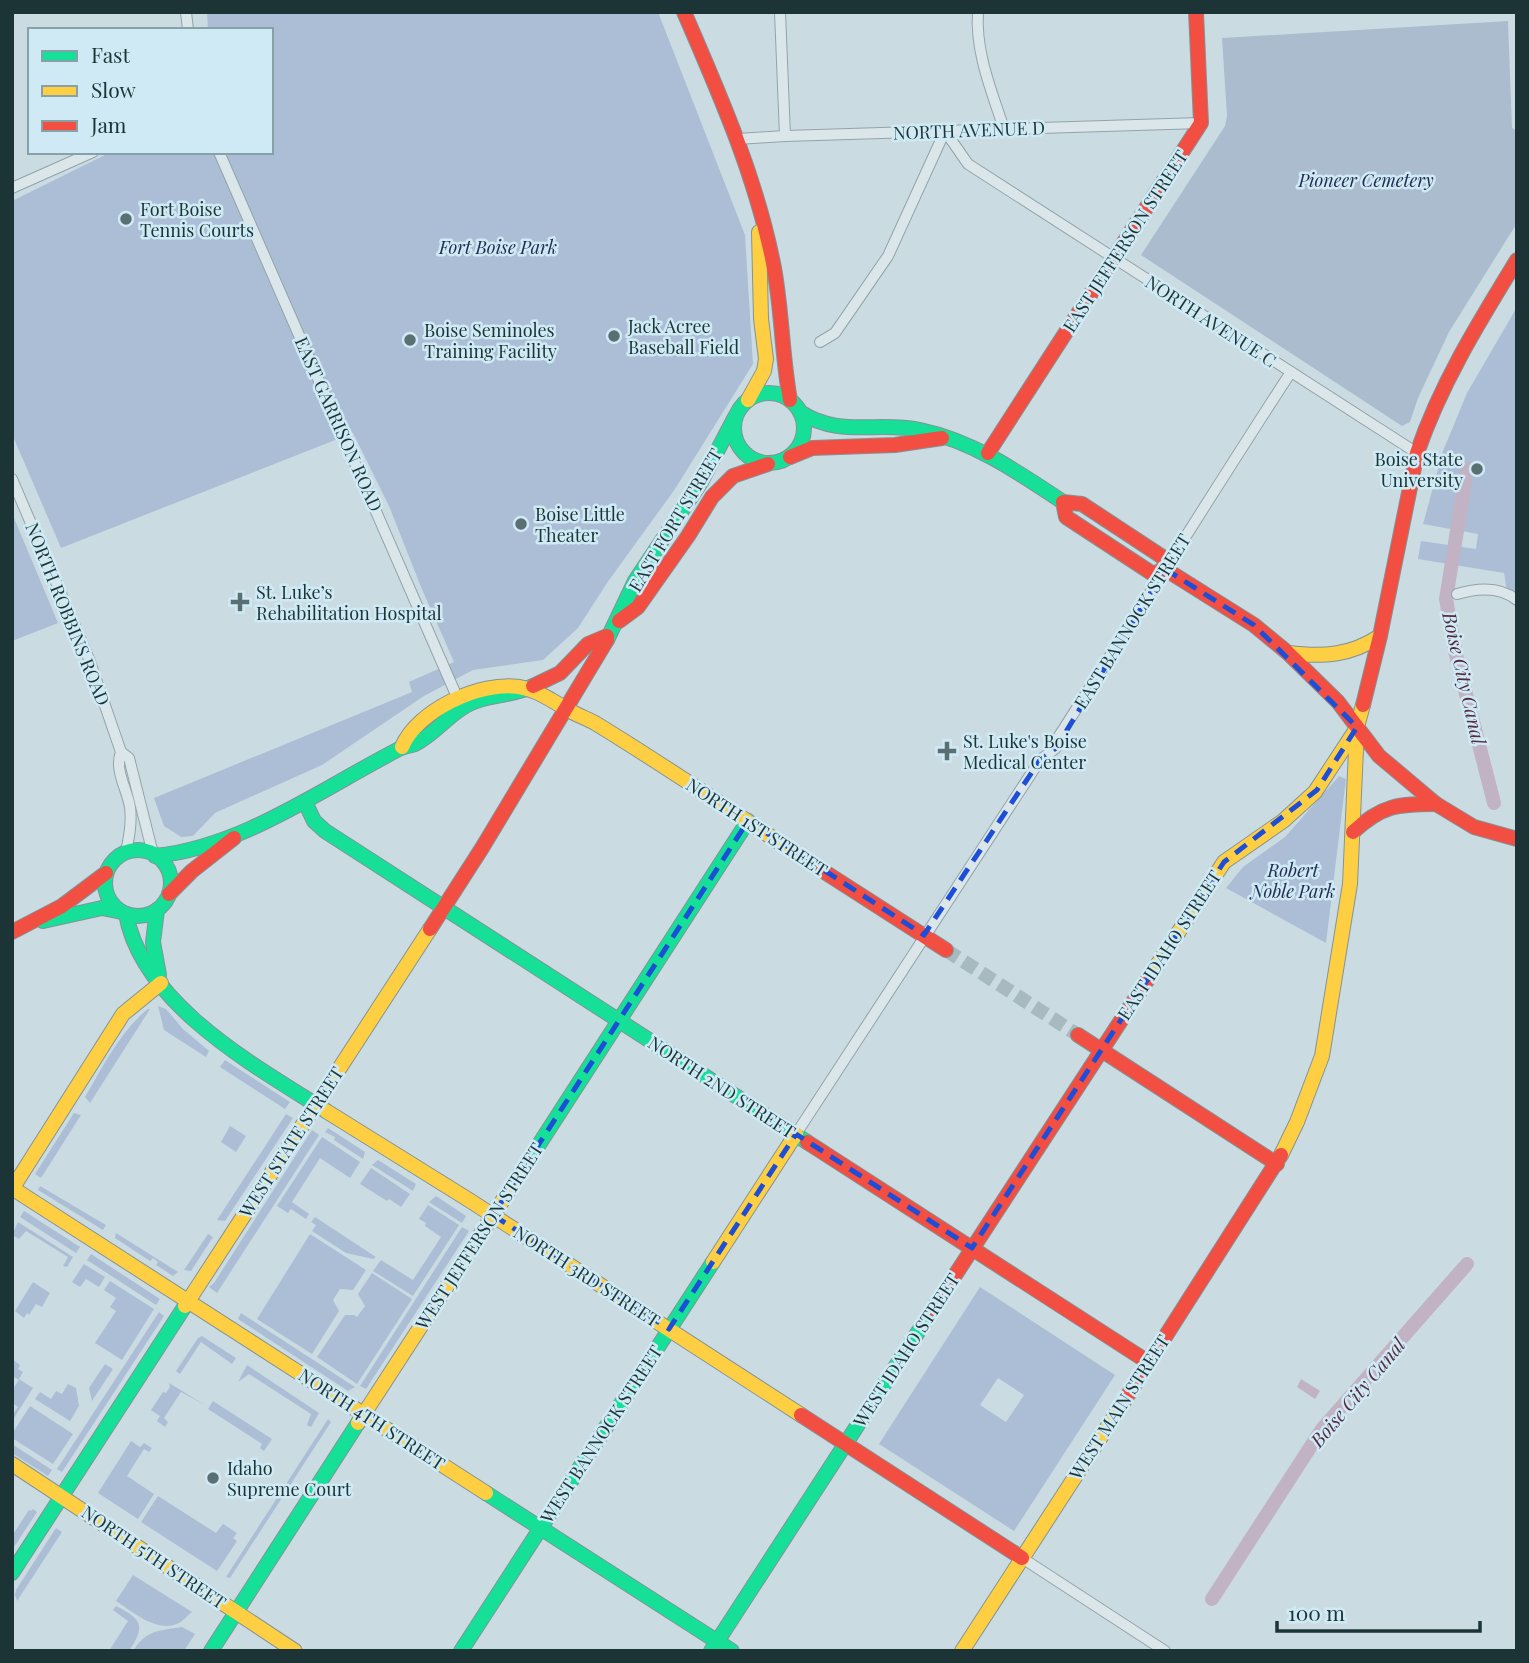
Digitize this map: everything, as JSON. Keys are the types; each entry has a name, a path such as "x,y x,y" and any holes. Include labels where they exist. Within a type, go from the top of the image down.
{"street":[{"path":"684,12 738,139 757,199 774,270 781,347 804,432 796,450 788,458"},
{"path":"780,12 785,136"},
{"path":"978,12 982,60 1004,129"},
{"path":"1196,12 1201,123"},
{"name":"NORTH AVENUE D","path":"738,139 1201,123"},
{"name":"EAST JEFFERSON STREET","path":"988,453 1201,123"},
{"path":"820,342 835,333 888,256 944,131"},
{"name":"NORTH AVENUE C","path":"944,131 968,164 1417,453"},
{"path":"12,188 88,154"},
{"name":"EAST GARRISON ROAD","path":"220,154 457,697"},
{"path":"757,199 761,318 766,359 764,371 735,417 733,428 740,449 757,462 768,464 812,448 895,445 946,437"},
{"path":"1357,727 1380,636 1424,428 1463,349 1517,260"},
{"name":"EAST BANNOCK STREET","path":"924,936 1040,760 1056,748 1059,736 1291,372"},
{"path":"748,400 769,393 780,395 822,425 848,429 913,428 963,441 988,453 1063,502 1082,504 1164,558 1164,569"},
{"name":"EAST FORT STREET","path":"565,709 612,630 635,581 701,482 735,417"},
{"name":"EAST FORT STREET","path":"612,630 638,607 712,497 733,476 768,464"},
{"name":"NORTH ROBBINS ROAD","path":"12,479 89,659 121,752 129,758 154,855"},
{"path":"1063,502 1066,517 1130,561 1153,575 1164,569"},
{"path":"1164,569 1254,625 1288,653 1338,702 1379,756 1436,804 1474,827 1517,839"},
{"path":"1457,594 1477,588 1508,593 1517,600"},
{"path":"154,855 186,852 305,802 402,747 415,744 463,708 483,699 524,690 560,673 588,645 612,630"},
{"path":"1288,653 1325,657 1346,654 1365,648 1380,636"},
{"path":"402,747 406,735 457,697 485,687 505,686 524,690"},
{"name":"NORTH 1ST STREET","path":"524,690 550,698 565,709 593,722 946,950"},
{"name":"WEST STATE STREET","path":"12,1573 444,907 565,709"},
{"name":"WEST MAIN STREET","path":"962,1651 1277,1164 1297,1122 1322,1056 1350,884 1357,727"},
{"name":"EAST IDAHO STREET","path":"1101,1050 1224,862 1290,815 1317,790 1357,727"},
{"name":"NORTH ROBBINS ROAD","path":"121,752 117,761 130,807 131,830 126,852"},
{"name":"NORTH 2ND STREET","path":"305,802 314,821 326,831 1149,1362"},
{"path":"1353,832 1372,813 1388,805 1436,804"},
{"name":"WEST JEFFERSON STREET","path":"211,1651 748,821"},
{"path":"12,932 31,924 87,910 102,908 139,916 157,910 192,871 243,830"},
{"path":"31,924 97,882 111,864 126,852 144,851 154,855 166,867 170,876 169,894"},
{"path":"106,873 107,895 113,905 124,913"},
{"name":"NORTH 3RD STREET","path":"157,910 151,931 151,948 161,983"},
{"name":"NORTH 3RD STREET","path":"124,913 143,960 161,983 201,1024 229,1047 1022,1558"},
{"name":"WEST BANNOCK STREET","path":"461,1651 924,936"},
{"path":"12,1189 122,1014 161,983"},
{"path":"1079,1035 1277,1164"},
{"name":"WEST IDAHO STREET","path":"714,1646 1101,1050"},
{"name":"NORTH 4TH STREET","path":"12,1189 541,1528 714,1646 732,1651"},
{"name":"NORTH 5TH STREET","path":"12,1464 295,1651"},
{"path":"1022,1558 1165,1651"}],"highlighted area":[{"path":"1165,569 1254,625 1357,727 1317,790 1224,862 972,1248 796,1134 669,1329 493,1215 748,821 924,935 1040,760 1056,748"}],"green space":[{"name":"Fort Boise Park","path":"207,12 658,12 745,235 753,364 675,489 578,628 543,660 473,670 424,696 322,765 215,813 193,836 181,837 164,826 154,798 412,692 409,682 454,662 389,506 353,433 61,548 12,434 12,201 107,154 273,154 273,28 208,28"},
{"name":"Pioneer Cemetery","path":"1508,21 1512,128 1517,131 1517,223 1449,332 1418,398 1410,422 1402,426 1141,255 1225,126 1227,116 1222,38"},
{"name":"Boise State University","path":"1517,307 1517,599 1508,598 1504,573 1418,559 1421,541 1476,549 1478,534 1423,524 1443,451 1467,393"},
{"path":"12,513 58,623 12,641"},
{"name":"Robert Noble Park","path":"1339,776 1346,779 1326,943 1226,888 1243,867 1285,837"},
{"path":"158,1006 166,1009 183,1029 209,1051 206,1057 164,1030"},
{"path":"148,1009 90,1103 85,1097 105,1062 129,1028"},
{"path":"225,1060 290,1102 285,1109 220,1067"},
{"path":"74,1113 81,1115 41,1178 35,1174"},
{"path":"286,1114 293,1118 225,1221 217,1220"},
{"path":"230,1126 246,1136 236,1152 221,1142"},
{"path":"328,1128 365,1152 363,1159 334,1140 335,1137 325,1132"},
{"path":"312,1130 319,1135 217,1293 209,1287"},
{"path":"322,1137 360,1162 350,1178 320,1158 292,1202 309,1214 306,1219 291,1209 288,1213 277,1206"},
{"path":"378,1160 416,1184 413,1191 372,1165"},
{"path":"371,1168 410,1194 401,1207 360,1184"},
{"path":"40,1186 106,1225 103,1230 38,1190"},
{"path":"436,1196 466,1216 462,1223 429,1202"},
{"path":"428,1205 459,1225 413,1296 373,1271 381,1260 413,1280 441,1237 419,1219"},
{"path":"24,1211 80,1247 76,1253 20,1217"},
{"path":"315,1217 376,1257 373,1259 346,1253 312,1231 316,1225 311,1222"},
{"path":"18,1222 73,1257 67,1267 63,1266 68,1257 26,1231 19,1239 12,1235"},
{"path":"462,1227 469,1231 366,1389 360,1386"},
{"path":"116,1233 178,1272 173,1276 156,1265 158,1262 153,1258 150,1261 115,1238"},
{"path":"208,1234 213,1237 191,1271 184,1270"},
{"path":"310,1234 366,1270 353,1290 340,1289 333,1300 339,1311 312,1354 257,1319"},
{"path":"91,1254 160,1299 156,1305 87,1260"},
{"path":"84,1264 105,1277 99,1287 86,1279 80,1287 72,1282"},
{"path":"372,1273 412,1299 357,1384 317,1357 345,1315 357,1317 365,1306 358,1294"},
{"path":"110,1281 154,1309 122,1360 95,1343 116,1311 110,1307 116,1298 104,1290"},
{"path":"33,1282 50,1293 42,1307 36,1304 24,1318 15,1311"},
{"path":"980,1287 1115,1375 1014,1531 879,1444","holes":["998,1378 1024,1395 1006,1422 980,1405"]},
{"path":"159,1312 164,1316 62,1472 57,1469"},
{"path":"241,1313 355,1387 348,1391 238,1319"},
{"path":"202,1336 236,1358 232,1364 201,1342 180,1374 176,1371"},
{"path":"12,1359 20,1365 18,1369 23,1372 19,1379 33,1388 12,1421 12,1415 18,1407 12,1403 12,1390 19,1380 12,1376"},
{"path":"105,1364 113,1369 92,1401 89,1388"},
{"path":"247,1365 319,1413 311,1427 307,1425 311,1414 249,1374 238,1382"},
{"path":"169,1383 205,1405 181,1392 164,1418 168,1422 165,1427 157,1421 160,1416 151,1410 163,1392 166,1393 170,1387"},
{"path":"68,1384 76,1388 79,1406 70,1421 35,1399 40,1392 51,1399 56,1391 62,1394"},
{"path":"213,1401 272,1439 264,1451 260,1448 262,1444 208,1409"},
{"path":"30,1406 73,1434 53,1464 12,1438"},
{"path":"328,1419 331,1422 230,1578 226,1577"},
{"path":"131,1441 140,1447 144,1443 152,1448 149,1452 144,1449 127,1476 154,1494 138,1519 98,1493"},
{"path":"12,1444 52,1470 48,1476 12,1453"},
{"path":"158,1496 216,1533 223,1524 237,1533 233,1538 237,1541 217,1571 141,1522"},
{"path":"29,1510 37,1512 12,1550 12,1536"},
{"path":"56,1528 62,1532 17,1601 16,1590"},
{"path":"133,1575 192,1612 181,1622 171,1626 154,1624 138,1616 116,1601"},
{"path":"116,1606 131,1615 139,1624 138,1635 129,1651 109,1651 128,1621 113,1610"},
{"path":"182,1627 195,1634 184,1651 133,1651 149,1635"}],"shaded area":[{"path":"1301,1379 1320,1391 1315,1399 1297,1387"}],"waterway":[{"name":"Boise City Canal","path":"1467,469 1446,599 1456,655 1494,803"},
{"name":"Boise City Canal","path":"1212,1599 1322,1429 1467,1264"}],"tunnel":[{"path":"946,950 1078,1035"}],"traffic: fast":[{"path":"769,393 794,403 804,428 794,453 769,463 744,453 734,428 744,403 769,393"},
{"path":"800,412 830,425 904,428 940,435 994,459 1063,502"},
{"path":"607,640 635,581 701,482 735,417"},
{"path":"155,856 220,841 251,828 282,814 401,748 421,741 470,703 533,686"},
{"path":"305,802 314,821 325,831 807,1142"},
{"path":"527,1163 748,821"},
{"path":"138,850 151,853 161,860 168,870 171,883 168,896 161,906 151,913 138,916 125,913 115,906 108,896 105,883 108,870 115,860 125,853 138,850"},
{"path":"43,921 102,908 122,912"},
{"path":"157,910 153,942 159,975"},
{"path":"126,914 136,946 154,976 178,1004 236,1053 326,1111"},
{"path":"461,1651 713,1262"},
{"path":"12,1573 185,1306"},
{"path":"711,1651 933,1309"},
{"path":"211,1651 358,1423"},
{"path":"486,1493 732,1651"}],"traffic: slow":[{"path":"748,400 764,371 766,359 761,319 759,232"},
{"path":"1288,653 1336,654 1358,648 1380,636"},
{"path":"402,747 421,721 452,701 504,686 526,688 595,723 806,860"},
{"path":"1281,1155 1297,1122 1322,1056 1350,884 1357,727 1363,705"},
{"path":"1150,976 1224,862 1283,821 1315,792 1357,728"},
{"path":"185,1306 430,929"},
{"path":"12,1189 123,1014 161,983"},
{"path":"326,1111 469,1200 801,1415"},
{"path":"713,1262 796,1134"},
{"path":"358,1423 527,1163"},
{"path":"12,1188 486,1493"},
{"path":"962,1651 1121,1406"},
{"path":"12,1464 295,1651"}],"traffic: jam":[{"path":"684,12 724,106 758,202 777,284 790,400"},
{"path":"988,453 1201,123 1196,12"},
{"path":"1363,705 1380,636 1417,453 1449,378 1517,260"},
{"path":"790,457 812,448 895,445 942,438"},
{"path":"619,621 638,607 712,497 733,476 768,464"},
{"path":"1063,502 1082,504 1164,558 1165,569 1153,574 1066,517 1063,502"},
{"path":"1165,569 1254,625 1288,653 1338,702 1379,756 1436,804 1474,827 1517,839"},
{"path":"533,686 560,673 588,644 607,636"},
{"path":"430,929 607,640"},
{"path":"1353,832 1382,811 1401,806 1436,804"},
{"path":"169,894 192,871 234,838"},
{"path":"806,860 946,950"},
{"path":"12,932 62,906 106,873"},
{"path":"933,1309 1150,976"},
{"path":"1078,1035 1277,1164"},
{"path":"807,1142 1148,1362"},
{"path":"1121,1406 1281,1155"},
{"path":"801,1415 1022,1558"}],"place":[{"name":"Fort Boise Tennis Courts","path":"126,219"},
{"name":"Jack Acree Baseball Field","path":"614,336"},
{"name":"Boise Seminoles Training Facility","path":"410,340"},
{"name":"Boise State University","path":"1477,469"},
{"name":"Boise Little Theater","path":"521,524"},
{"name":"St. Luke’s Rehabilitation Hospital","path":"240,602"},
{"name":"St. Luke's Boise Medical Center","path":"947,751"},
{"name":"Idaho Supreme Court","path":"213,1478"}]}
